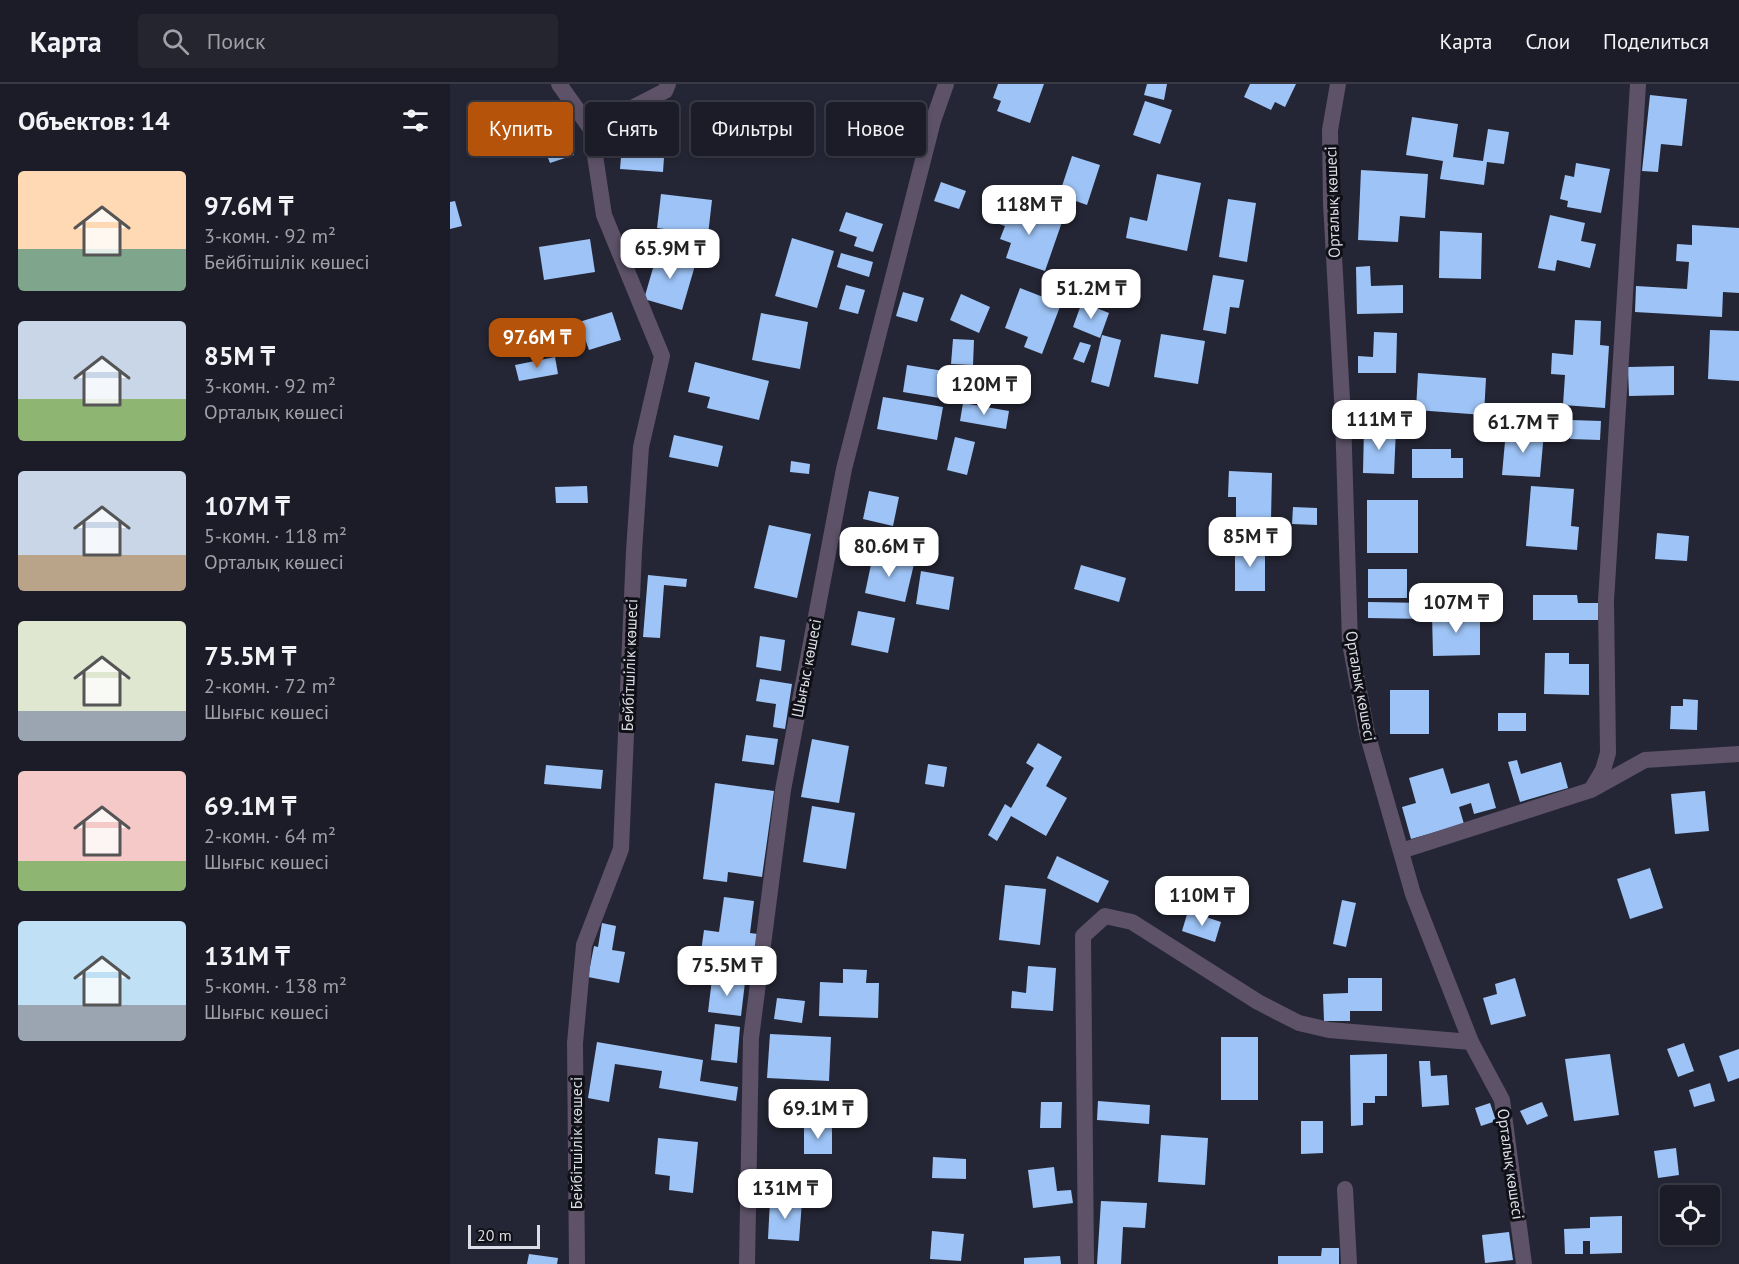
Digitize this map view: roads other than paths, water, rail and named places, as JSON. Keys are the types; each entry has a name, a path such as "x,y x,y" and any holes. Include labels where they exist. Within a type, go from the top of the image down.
{"street":[{"name":"Бейбітшілік көшесі","path":"559,84 585,121"},
{"path":"644,102 665,91 668,84"},
{"name":"Шығыс көшесі","path":"747,1264 751,1038 783,790 844,469 933,121 946,84"},
{"name":"Орталық көшесі","path":"1338,84 1330,130 1331,193 1350,643 1367,733 1413,894 1471,1042 1502,1100 1524,1264"},
{"path":"1591,790 1603,770 1608,753 1606,601 1638,84"},
{"name":"Бейбітшілік көшесі","path":"577,1264 575,1044 584,945 621,849 641,447 662,356 604,215 595,156"},
{"path":"1401,851 1591,790 1644,760 1739,754"},
{"path":"1086,1264 1083,936 1105,916 1132,922 1258,1002 1299,1023 1329,1030 1471,1042"},
{"path":"1346,1189 1349,1264"}]}
